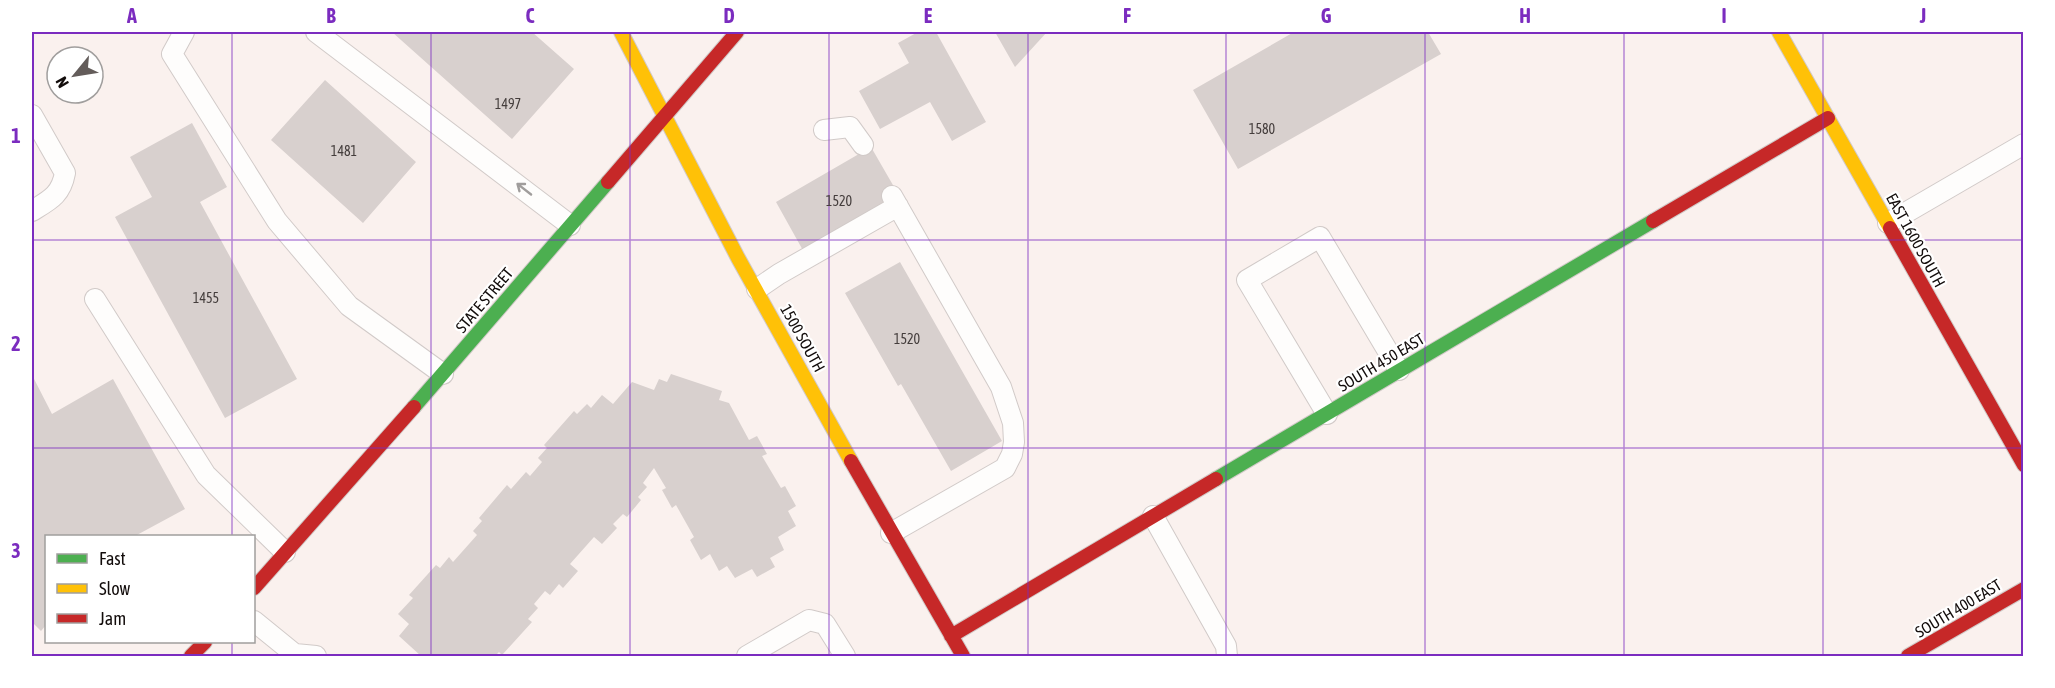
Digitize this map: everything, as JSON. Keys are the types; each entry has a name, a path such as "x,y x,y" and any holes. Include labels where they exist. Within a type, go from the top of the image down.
{"street":[{"name":"1500 SOUTH","path":"621,32 738,258 957,646"},
{"name":"STATE STREET","path":"255,587 443,374 737,32"},
{"name":"EAST 1600 SOUTH","path":"1779,32 2024,465"},
{"name":"SOUTH 450 EAST","path":"957,646 1153,516 1828,118"},
{"name":"SOUTH 400 EAST","path":"1908,657 2024,589"},
{"path":"191,657 204,643"}],"lane":[{"path":"184,32 172,54 277,221 349,306 443,374"},
{"path":"316,32 570,225"},
{"path":"32,115 65,173 62,186 52,199 32,211"},
{"path":"824,130 850,127 863,145"},
{"path":"1888,223 2024,144"},
{"path":"757,290 895,201 1001,387 1013,423 1014,442 1012,454 1005,468 891,532"},
{"path":"1327,414 1247,280 1320,237 1400,370"},
{"path":"94,299 206,475 285,552"},
{"path":"1153,516 1226,646 1227,657"},
{"path":"747,657 809,620 825,624 845,657"},
{"path":"255,622 296,655 316,657"},
{"path":"940,657 957,646"}],"building":[{"path":"392,32 532,32 574,69 512,139"},
{"path":"918,32 936,32 986,122 952,141 930,102 880,129 859,91 909,63 898,43"},
{"path":"995,32 1047,32 1015,67"},
{"path":"1294,32 1428,32 1441,54 1238,169 1193,90"},
{"path":"325,80 416,162 363,223 271,140"},
{"path":"192,123 227,187 200,202 297,379 225,418 115,217 152,197 130,157"},
{"path":"871,147 901,199 805,254 776,202"},
{"path":"900,262 1002,441 951,471 901,384 898,386 845,293"},
{"path":"671,374 722,391 719,400 729,403 749,440 757,436 767,454 762,456 781,488 785,486 796,506 788,511 796,526 778,537 784,550 770,558 775,567 757,577 752,569 735,578 727,566 719,571 710,554 701,560 690,540 694,537 676,505 672,508 662,490 666,488 654,468 643,483 647,487 638,497 641,500 627,517 623,514 613,524 617,528 602,544 594,537 570,564 578,571 563,588 559,584 550,595 545,591 534,604 538,608 528,619 532,622 502,655 499,652 495,656 421,656 399,636 409,624 398,614 413,598 409,595 436,565 440,568 449,557 453,562 477,535 473,531 482,521 479,518 507,485 511,489 526,472 530,476 542,462 538,458 547,448 544,445 574,411 577,414 587,404 591,408 602,395 613,404 632,382 654,390 659,379 667,382"},
{"path":"32,375 52,414 113,379 185,509 137,535 45,535 45,626 41,631 32,622"}],"traffic: fast":[{"path":"414,407 608,182"},
{"path":"1216,479 1653,221"}],"traffic: slow":[{"path":"621,32 738,258 851,461"},
{"path":"1779,32 1890,228"}],"traffic: jam":[{"path":"608,182 737,32"},
{"path":"1653,221 1828,118"},
{"path":"1890,228 2024,465"},
{"path":"255,587 414,407"},
{"path":"851,461 963,656"},
{"path":"951,636 1216,479"},
{"path":"1908,656 2024,589"},
{"path":"191,656 204,643"}]}
